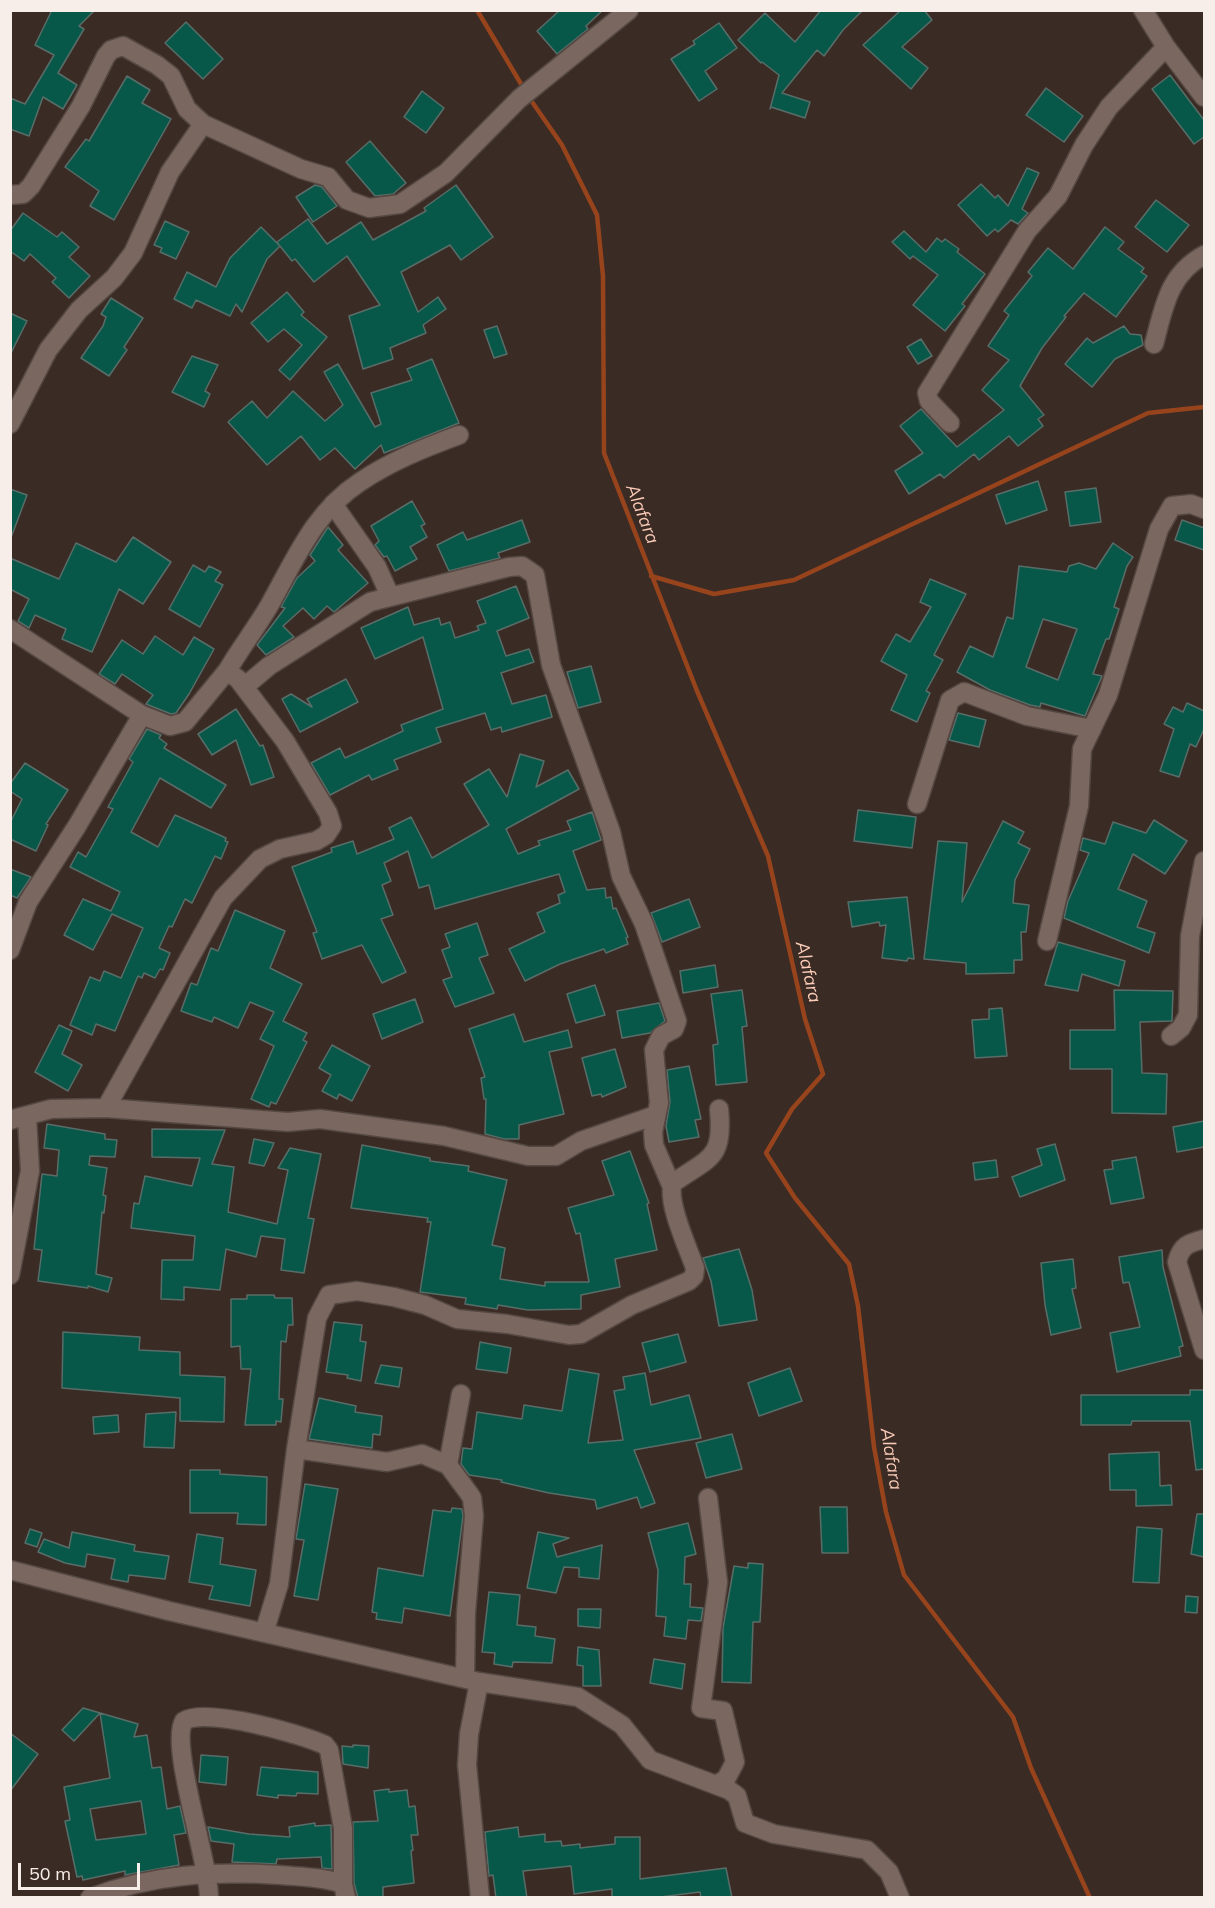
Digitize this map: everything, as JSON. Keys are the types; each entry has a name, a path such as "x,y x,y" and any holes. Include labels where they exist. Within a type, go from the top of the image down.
{"street":[{"path":"10,195 23,194 31,186 81,106 106,56 117,47 129,48 171,76 179,96 203,124 301,169 328,177 347,201 369,208 400,204 446,173 519,99 629,10"},
{"path":"1143,10 1166,47 1204,97"},
{"path":"950,423 929,401 927,393 1027,231 1058,196 1084,145 1109,107 1166,47"},
{"path":"10,424 48,350 79,310 114,278 134,253 170,172 203,124"},
{"path":"1154,344 1170,288 1191,263 1204,255"},
{"path":"10,629 142,715 170,726 185,722 227,671 269,606 304,540 333,504 358,482 398,459 459,435"},
{"path":"333,504 377,567 390,596"},
{"path":"1047,942 1079,806 1082,749 1108,695 1159,529 1167,511 1172,506 1181,504 1204,509"},
{"path":"244,687 269,666 306,645 351,612 370,602 509,567 522,566 535,575 551,665 611,831 621,876 644,924 677,1021 674,1029 661,1036 654,1050 658,1103 654,1145 672,1187 676,1212 695,1268 694,1276 689,1281 632,1305 581,1334 569,1335 507,1323 457,1319 425,1305 357,1291 329,1294 317,1318 296,1449 279,1584 264,1633"},
{"path":"106,1108 125,1078 147,1032 223,898 260,859 280,849 316,841 326,835 332,826 328,813 302,768 244,687 227,671"},
{"path":"917,804 950,700 964,692 1027,716 1092,729"},
{"path":"10,950 28,902 77,826 142,715"},
{"path":"1171,1036 1181,1028 1188,1015 1190,936 1204,861"},
{"path":"10,1275 30,1171 19,1118 51,1109 106,1108 288,1122 320,1119 444,1136 528,1156 556,1156 581,1141 656,1115"},
{"path":"672,1187 674,1183 702,1166 718,1145 721,1132 719,1109"},
{"path":"1204,1239 1186,1244 1179,1252 1177,1262 1204,1350"},
{"path":"448,1465 461,1394"},
{"path":"296,1449 387,1462 422,1454 448,1465 468,1492 474,1507 466,1604 472,1680 467,1765 480,1898"},
{"path":"708,1498 718,1582 701,1708 723,1711 735,1762 726,1779 716,1785"},
{"path":"10,1570 264,1633 472,1680 578,1697 622,1725 650,1760 716,1785 737,1796 745,1823 774,1834 867,1850 889,1872 900,1898"},
{"path":"90,1898 141,1881 208,1873 317,1878 345,1891 343,1828 329,1750 325,1745 273,1728 197,1717 184,1721 180,1731 182,1757 208,1873 208,1898"}],"building":[{"path":"52,10 95,10 79,26 84,29 58,73 77,85 63,109 43,97 29,136 10,129 10,98 25,104 54,55 35,45"},
{"path":"560,10 603,10 586,26 588,29 557,54 537,31"},
{"path":"821,10 863,10 843,30 824,56 817,50 782,93 810,102 805,118 771,107 770,109 779,75 761,63 738,40 765,13 795,42"},
{"path":"901,10 924,10 932,20 902,47 928,68 911,89 863,45"},
{"path":"186,22 223,59 203,79 165,43"},
{"path":"719,23 737,48 705,71 717,89 699,101 671,59 695,44 693,41"},
{"path":"1170,75 1204,120 1204,137 1194,144 1152,89"},
{"path":"127,76 150,90 142,103 171,119 114,220 90,206 99,191 65,167 86,139 89,141"},
{"path":"1046,88 1083,116 1064,142 1026,115"},
{"path":"422,91 444,108 426,133 404,117"},
{"path":"370,141 406,183 393,194 375,196 346,162"},
{"path":"1027,168 1039,173 1022,209 1028,213 1018,224 1011,220 998,232 995,229 987,236 958,205 981,184 995,198 998,195 1008,206"},
{"path":"315,185 322,187 337,206 313,222 296,197"},
{"path":"456,185 493,237 461,260 450,245 401,272 418,312 438,297 446,309 423,325 426,333 390,348 393,359 363,369 349,316 380,305 347,256 314,282 295,259 292,261 280,246 267,259 242,312 236,304 230,316 196,300 192,308 174,299 187,272 216,287 230,258 261,227 279,245 277,242 308,219 327,244 361,222 373,240 426,211 424,208"},
{"path":"1156,200 1189,225 1167,252 1135,227"},
{"path":"23,213 57,237 62,232 79,247 69,257 90,276 69,298 52,282 56,278 30,254 24,261 10,251 10,231"},
{"path":"165,221 189,232 176,259 160,252 162,248 154,245"},
{"path":"1105,227 1124,242 1118,249 1144,268 1141,272 1147,276 1116,317 1084,293 1064,316 1066,317 1042,348 1020,386 1044,415 1038,419 1043,426 1018,446 1009,436 979,460 974,454 944,478 940,474 909,494 895,471 923,453 900,426 921,409 957,447 1004,410 982,390 1009,360 988,346 1009,315 1004,311 1032,276 1028,272 1048,248 1073,269"},
{"path":"904,231 926,252 937,238 942,242 945,239 959,249 957,252 985,274 962,304 965,306 945,331 913,305 938,275 913,256 910,259 892,242"},
{"path":"287,292 304,312 301,315 327,337 290,380 279,370 302,345 284,329 268,342 251,323"},
{"path":"111,298 143,318 124,347 127,350 109,376 81,358 103,326 106,317 101,314"},
{"path":"10,313 27,321 10,355"},
{"path":"497,326 507,354 494,358 484,330"},
{"path":"1124,326 1130,334 1141,335 1143,345 1115,359 1092,387 1065,364 1087,338 1093,343"},
{"path":"921,339 932,356 918,364 907,347"},
{"path":"192,356 218,365 205,391 210,394 204,407 172,392"},
{"path":"432,359 459,423 384,453 381,445 355,469 335,448 320,460 301,436 267,465 228,422 252,401 267,418 293,391 325,421 343,405 324,372 338,364 375,427 381,424 371,393 412,380 407,369"},
{"path":"1038,481 1047,510 1006,524 996,495"},
{"path":"1096,488 1101,522 1070,526 1065,492"},
{"path":"10,489 27,495 12,535 10,534"},
{"path":"412,501 425,524 421,526 427,537 410,547 417,559 395,571 387,556 384,557 375,545 379,541 371,526"},
{"path":"522,520 530,542 498,553 500,558 449,571 437,545 463,532 467,540"},
{"path":"1182,520 1204,528 1204,550 1175,540"},
{"path":"328,527 343,545 338,550 368,583 334,612 327,606 314,619 303,608 283,626 294,637 266,655 257,645 285,608 281,607 297,578 315,561 310,555"},
{"path":"133,537 171,562 143,604 119,589 92,652 62,639 66,629 35,615 29,628 18,621 29,599 10,589 10,558 59,579 76,543 116,562"},
{"path":"1113,543 1133,557 1127,566 1114,607 1119,609 1109,639 1106,639 1093,674 1102,676 1085,716 1041,703 1040,707 1030,705 990,690 957,672 970,646 993,657 1007,617 1013,619 1019,566 1067,572 1069,566 1079,563 1096,569","holes":["1043,619 1077,629 1058,680 1026,667"]},
{"path":"193,565 205,572 209,566 221,572 215,581 223,585 200,627 169,609"},
{"path":"930,579 966,594 934,655 943,660 926,691 930,693 917,722 891,710 907,675 881,661 896,634 910,642 931,607 920,602"},
{"path":"516,586 529,618 497,631 506,656 529,649 534,662 501,673 512,704 546,695 552,717 502,732 501,727 491,730 485,713 436,728 441,742 394,760 398,769 372,780 369,775 330,795 311,763 340,748 345,758 403,731 401,725 443,709 423,637 375,659 361,628 408,607 414,625 439,618 441,625 450,622 455,638 479,630 477,626 486,623 477,601"},
{"path":"155,636 183,655 194,637 214,649 176,713 171,714 146,704 153,695 122,674 115,684 99,674 122,640 143,654"},
{"path":"591,666 601,702 578,708 567,672"},
{"path":"346,679 358,702 300,732 282,699 291,694 312,707 307,699"},
{"path":"1187,703 1204,711 1204,729 1196,747 1190,744 1179,777 1160,771 1174,729 1164,724 1173,707 1183,712"},
{"path":"236,709 260,746 263,745 274,777 251,785 236,740 212,755 198,734"},
{"path":"958,713 986,720 979,747 949,740"},
{"path":"147,729 161,735 159,738 167,744 164,748 226,785 211,808 160,778 131,832 158,847 175,815 226,838 225,841 228,842 221,859 215,856 192,903 185,899 172,927 169,926 159,948 170,953 163,970 160,969 155,978 144,973 142,978 138,976 115,1031 96,1024 92,1035 70,1025 90,977 100,981 104,971 121,978 143,928 112,914 93,950 64,935 83,899 111,911 120,892 70,867 78,852 86,857 113,809 108,807 133,762 129,759"},
{"path":"520,754 544,761 536,787 568,770 579,789 506,829 518,854 540,845 538,841 571,830 567,821 592,812 601,840 573,851 587,890 605,888 606,898 611,897 613,909 616,908 628,937 626,938 628,944 606,953 604,949 560,964 525,981 509,949 545,932 537,913 560,903 558,895 565,892 559,874 435,909 429,885 419,888 408,851 384,863 391,881 382,885 393,915 381,919 406,972 382,983 362,945 322,959 313,933 317,932 292,867 332,852 331,848 353,841 357,854 394,839 389,828 411,817 432,858 489,825 464,784 489,769 507,797"},
{"path":"25,763 68,790 46,824 48,825 36,851 10,839 10,823 22,799 10,791 10,784"},
{"path":"858,810 916,817 912,848 854,841"},
{"path":"1154,820 1187,841 1165,874 1133,854 1118,889 1147,901 1137,927 1155,933 1149,953 1064,918 1068,901 1089,853 1080,850 1083,838 1105,844 1113,822 1146,833"},
{"path":"1003,821 1024,832 1018,843 1030,849 1015,880 1013,903 1029,905 1026,932 1021,932 1022,960 1014,960 1014,973 966,974 966,963 924,959 938,841 967,843 962,902"},
{"path":"10,869 31,877 17,898 10,895"},
{"path":"907,897 914,959 908,958 907,961 882,958 886,925 880,926 879,922 852,927 848,902"},
{"path":"689,899 700,927 662,942 651,913"},
{"path":"235,910 285,931 270,968 302,984 283,1021 307,1033 303,1040 307,1042 276,1104 271,1102 269,1107 251,1099 274,1046 260,1039 274,1012 250,1002 238,1028 214,1017 212,1022 181,1011 191,983 197,985 211,948 218,951"},
{"path":"477,923 488,955 479,958 494,993 455,1007 443,980 452,977 442,950 450,947 445,934"},
{"path":"1058,942 1125,961 1119,986 1082,974 1078,991 1045,985"},
{"path":"715,965 718,987 683,993 680,971"},
{"path":"595,985 605,1015 576,1023 567,994"},
{"path":"742,990 747,1026 742,1027 747,1082 716,1085 713,1045 718,1044 711,994"},
{"path":"1114,990 1173,991 1172,1021 1140,1022 1142,1073 1167,1074 1166,1114 1112,1113 1112,1069 1070,1069 1070,1030 1115,1030"},
{"path":"415,999 423,1022 382,1039 373,1014"},
{"path":"659,1003 665,1021 650,1033 622,1038 617,1011"},
{"path":"1002,1008 1007,1056 975,1058 972,1020 989,1019 989,1009"},
{"path":"514,1014 524,1042 568,1030 572,1047 549,1052 564,1114 519,1125 519,1139 504,1139 485,1134 486,1099 484,1099 481,1078 485,1077 469,1029"},
{"path":"59,1025 72,1031 62,1054 82,1065 68,1091 35,1072"},
{"path":"332,1045 370,1066 352,1101 339,1094 337,1099 322,1091 331,1075 319,1068"},
{"path":"615,1049 626,1087 602,1097 601,1094 592,1096 582,1058"},
{"path":"689,1066 701,1119 695,1120 699,1137 669,1142 666,1126 670,1102 667,1070"},
{"path":"1204,1121 1204,1147 1177,1152 1173,1127"},
{"path":"47,1124 105,1134 105,1139 117,1140 115,1157 90,1156 89,1165 107,1168 103,1195 106,1196 104,1213 102,1212 96,1274 112,1278 108,1292 88,1286 88,1288 38,1281 42,1250 34,1249 42,1174 57,1176 59,1150 44,1148"},
{"path":"152,1129 225,1130 212,1164 234,1167 228,1212 277,1224 288,1170 278,1168 290,1148 321,1154 308,1218 314,1219 304,1273 281,1270 285,1239 261,1236 256,1257 226,1249 220,1290 184,1287 184,1300 161,1299 162,1260 193,1260 195,1236 131,1228 134,1203 139,1204 145,1176 192,1186 200,1158 152,1157"},
{"path":"254,1139 274,1143 264,1166 249,1163"},
{"path":"1055,1144 1065,1180 1020,1197 1012,1177 1042,1165 1037,1149"},
{"path":"362,1145 430,1158 430,1161 469,1166 468,1171 507,1180 492,1245 505,1248 500,1279 545,1286 545,1282 589,1282 580,1233 576,1234 568,1208 614,1195 602,1161 630,1151 649,1203 647,1204 657,1250 615,1259 620,1287 581,1295 581,1309 528,1310 498,1305 497,1309 465,1304 466,1298 420,1292 431,1222 427,1222 428,1218 351,1208"},
{"path":"1136,1157 1144,1198 1111,1204 1104,1170 1113,1169 1112,1161"},
{"path":"996,1160 998,1177 975,1180 973,1163"},
{"path":"739,1249 752,1290 757,1320 719,1326 711,1281 703,1258"},
{"path":"1162,1250 1163,1267 1183,1346 1179,1347 1181,1356 1117,1372 1110,1333 1140,1327 1129,1282 1123,1283 1119,1257"},
{"path":"1073,1259 1076,1288 1072,1289 1081,1328 1051,1335 1045,1305 1041,1263"},
{"path":"247,1295 292,1298 293,1325 288,1325 286,1342 281,1341 279,1399 283,1399 281,1422 276,1421 276,1425 245,1425 251,1369 241,1369 240,1346 231,1347 231,1299 247,1299"},
{"path":"334,1322 362,1325 360,1341 366,1342 361,1381 347,1378 348,1375 326,1372"},
{"path":"63,1332 140,1337 139,1350 180,1352 180,1375 225,1377 224,1422 180,1421 180,1398 62,1388"},
{"path":"678,1334 686,1362 650,1372 642,1343"},
{"path":"480,1342 511,1348 507,1373 476,1369"},
{"path":"381,1365 402,1368 399,1387 375,1383"},
{"path":"790,1368 802,1401 759,1416 748,1383"},
{"path":"569,1369 599,1374 588,1443 623,1440 614,1391 625,1389 623,1377 645,1373 651,1405 689,1395 701,1438 634,1450 655,1503 641,1508 637,1497 597,1509 595,1500 549,1493 501,1482 502,1480 469,1475 461,1464 463,1448 472,1449 477,1412 522,1419 524,1405 562,1411"},
{"path":"1190,1390 1204,1390 1204,1469 1196,1470 1190,1421 1132,1421 1131,1425 1081,1425 1081,1395 1190,1395"},
{"path":"319,1398 356,1406 355,1412 382,1416 380,1435 373,1434 372,1448 309,1439"},
{"path":"176,1412 174,1448 144,1447 146,1414"},
{"path":"118,1415 119,1432 94,1434 93,1417"},
{"path":"732,1434 742,1469 706,1478 696,1443"},
{"path":"1159,1452 1160,1486 1171,1485 1172,1505 1136,1506 1136,1490 1110,1490 1109,1454"},
{"path":"190,1470 220,1470 220,1474 267,1477 266,1525 237,1524 238,1513 190,1513"},
{"path":"305,1484 338,1489 318,1600 294,1596 304,1540 296,1539"},
{"path":"820,1507 847,1507 848,1553 822,1553"},
{"path":"452,1508 462,1509 463,1516 450,1616 404,1608 402,1623 376,1619 377,1613 372,1612 378,1568 423,1576 433,1510 451,1512"},
{"path":"1197,1514 1204,1514 1204,1557 1191,1554"},
{"path":"688,1523 696,1554 685,1557 684,1584 691,1584 690,1607 703,1608 701,1621 688,1620 686,1639 664,1636 666,1617 656,1616 658,1570 648,1533"},
{"path":"1137,1527 1162,1529 1159,1583 1133,1582"},
{"path":"30,1529 42,1533 37,1547 25,1543"},
{"path":"72,1532 135,1545 134,1551 169,1556 165,1579 129,1575 128,1582 111,1579 115,1559 87,1554 85,1567 65,1563 38,1552 44,1539 69,1548"},
{"path":"538,1532 569,1538 553,1544 557,1557 602,1545 599,1579 579,1577 579,1568 564,1567 556,1593 527,1588"},
{"path":"197,1534 223,1538 220,1564 256,1570 250,1606 209,1599 213,1586 189,1582"},
{"path":"748,1563 763,1564 760,1622 753,1622 751,1683 722,1682 723,1628 734,1566 748,1568"},
{"path":"489,1592 520,1595 517,1625 536,1627 535,1636 555,1639 552,1663 513,1662 512,1667 494,1664 495,1653 482,1652"},
{"path":"1186,1596 1198,1597 1197,1613 1185,1612"},
{"path":"578,1609 601,1609 600,1628 578,1626"},
{"path":"578,1647 599,1650 601,1686 583,1686 583,1666 577,1665"},
{"path":"654,1659 685,1664 682,1689 650,1683"},
{"path":"83,1708 138,1724 134,1737 147,1735 152,1768 161,1767 167,1809 180,1806 186,1833 174,1835 179,1865 125,1875 125,1871 83,1880 82,1876 77,1877 65,1821 70,1820 64,1787 110,1778 100,1713 74,1741 62,1730","holes":["141,1801 146,1834 96,1840 90,1809"]},
{"path":"10,1733 38,1754 10,1791"},
{"path":"353,1745 369,1746 368,1768 343,1764 342,1746 353,1747"},
{"path":"201,1755 228,1757 226,1785 199,1782"},
{"path":"261,1767 318,1772 318,1794 297,1793 296,1796 278,1795 278,1798 257,1795"},
{"path":"389,1789 389,1792 407,1790 409,1807 415,1806 418,1835 411,1835 414,1883 383,1887 383,1898 358,1898 354,1883 353,1822 378,1821 374,1791"},
{"path":"315,1823 315,1826 331,1825 332,1869 322,1868 321,1857 277,1859 276,1864 232,1862 234,1844 211,1841 208,1827 249,1834 290,1837 289,1827"},
{"path":"518,1827 519,1837 545,1834 545,1842 561,1841 562,1846 580,1844 580,1848 615,1844 615,1837 640,1837 640,1879 726,1868 732,1898 701,1898 700,1892 652,1898 612,1898 612,1889 574,1894 571,1866 523,1871 527,1898 496,1898 493,1875 489,1876 485,1832"}],"waterway":[{"name":"Alafara","path":"477,10 524,89"},
{"name":"Alafara","path":"528,96 562,145 597,215 603,276 604,453 697,691 768,856 805,1019 823,1074 792,1109 766,1153 795,1198 849,1264 858,1306 874,1447 886,1512 904,1575 1013,1717 1031,1768 1090,1898"},
{"path":"651,576 714,594 794,580 1148,413 1204,407"}]}
